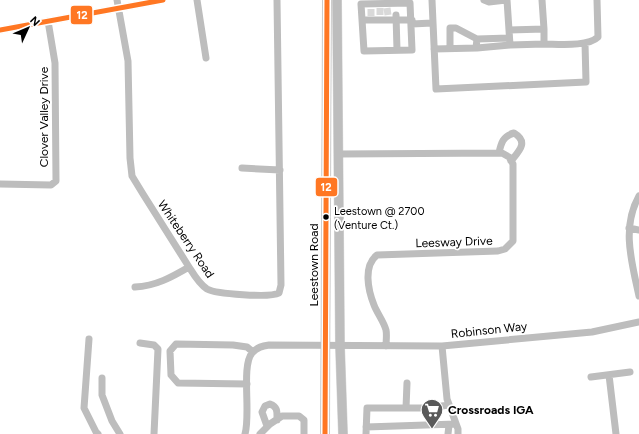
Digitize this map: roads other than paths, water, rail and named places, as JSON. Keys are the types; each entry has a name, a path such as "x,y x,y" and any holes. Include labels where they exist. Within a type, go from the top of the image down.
{"main road":[{"name":"Leestown Road","path":"325,434 327,0"},
{"path":"337,0 340,346 343,434"},
{"path":"326,86 330,92 333,146 339,154"}],"street":[{"path":"0,30 48,21 118,4 163,0"},
{"path":"197,0 206,58"},
{"name":"Whiteberry Road","path":"118,4 128,61 130,158 132,176 189,267 205,288 215,292 276,295 279,293 281,285 277,0"},
{"path":"432,0 436,89 586,82 585,43"},
{"path":"484,0 489,2 506,0 509,38"},
{"path":"542,0 544,44"},
{"path":"450,48 450,28 456,28 477,39 509,38 544,44 585,43 594,41 598,37 597,0"},
{"path":"362,20 379,10 396,12 410,3 412,22 412,50 364,51 362,20 361,4 379,10 396,12 412,22 432,23"},
{"path":"396,12 397,50"},
{"name":"Clover Valley Drive","path":"0,184 51,185 56,181 55,63 48,21"},
{"path":"434,49 476,48 544,29"},
{"path":"476,48 477,39"},
{"path":"339,154 499,153 507,155 511,161 522,146 520,136 514,133 504,138 499,153"},
{"name":"Leesway Drive","path":"386,346 386,330 373,304 370,292 368,274 371,262 377,255 498,251 505,249 513,241 513,164 511,161"},
{"path":"242,168 280,170"},
{"path":"639,196 634,206 629,228 629,246 639,296"},
{"path":"629,228 639,230"},
{"path":"135,287 155,284 166,280 189,267"},
{"name":"Robinson Way","path":"253,352 263,346 269,345 442,346 592,332 639,322"},
{"path":"89,339 84,408 98,434"},
{"path":"140,343 154,345 158,349 154,434"},
{"path":"247,384 178,383 171,375 170,351 176,344 233,345 247,347 253,352 248,361 245,433 255,434"},
{"path":"442,346 446,399 452,425 458,434"},
{"path":"591,377 630,372"},
{"path":"609,375 616,434"},
{"path":"102,378 102,394 112,421 120,434"},
{"path":"406,408 407,383"},
{"path":"267,426 262,412 265,406 270,404 275,407 277,420"},
{"path":"448,405 430,408 367,408 366,431 390,426 452,425"},
{"path":"260,434 267,426 282,416 299,416 304,420 304,434"},
{"path":"448,434 452,425"},
{"path":"389,434 390,426"}],"tunnel":[{"path":"380,8 380,15"},
{"path":"387,8 388,15"},
{"path":"371,9 371,16"}],"place":[{"name":"Leestown @ 2700 (Venture Ct.)","path":"326,217"},
{"name":"Crossroads IGA","path":"432,430"}]}
